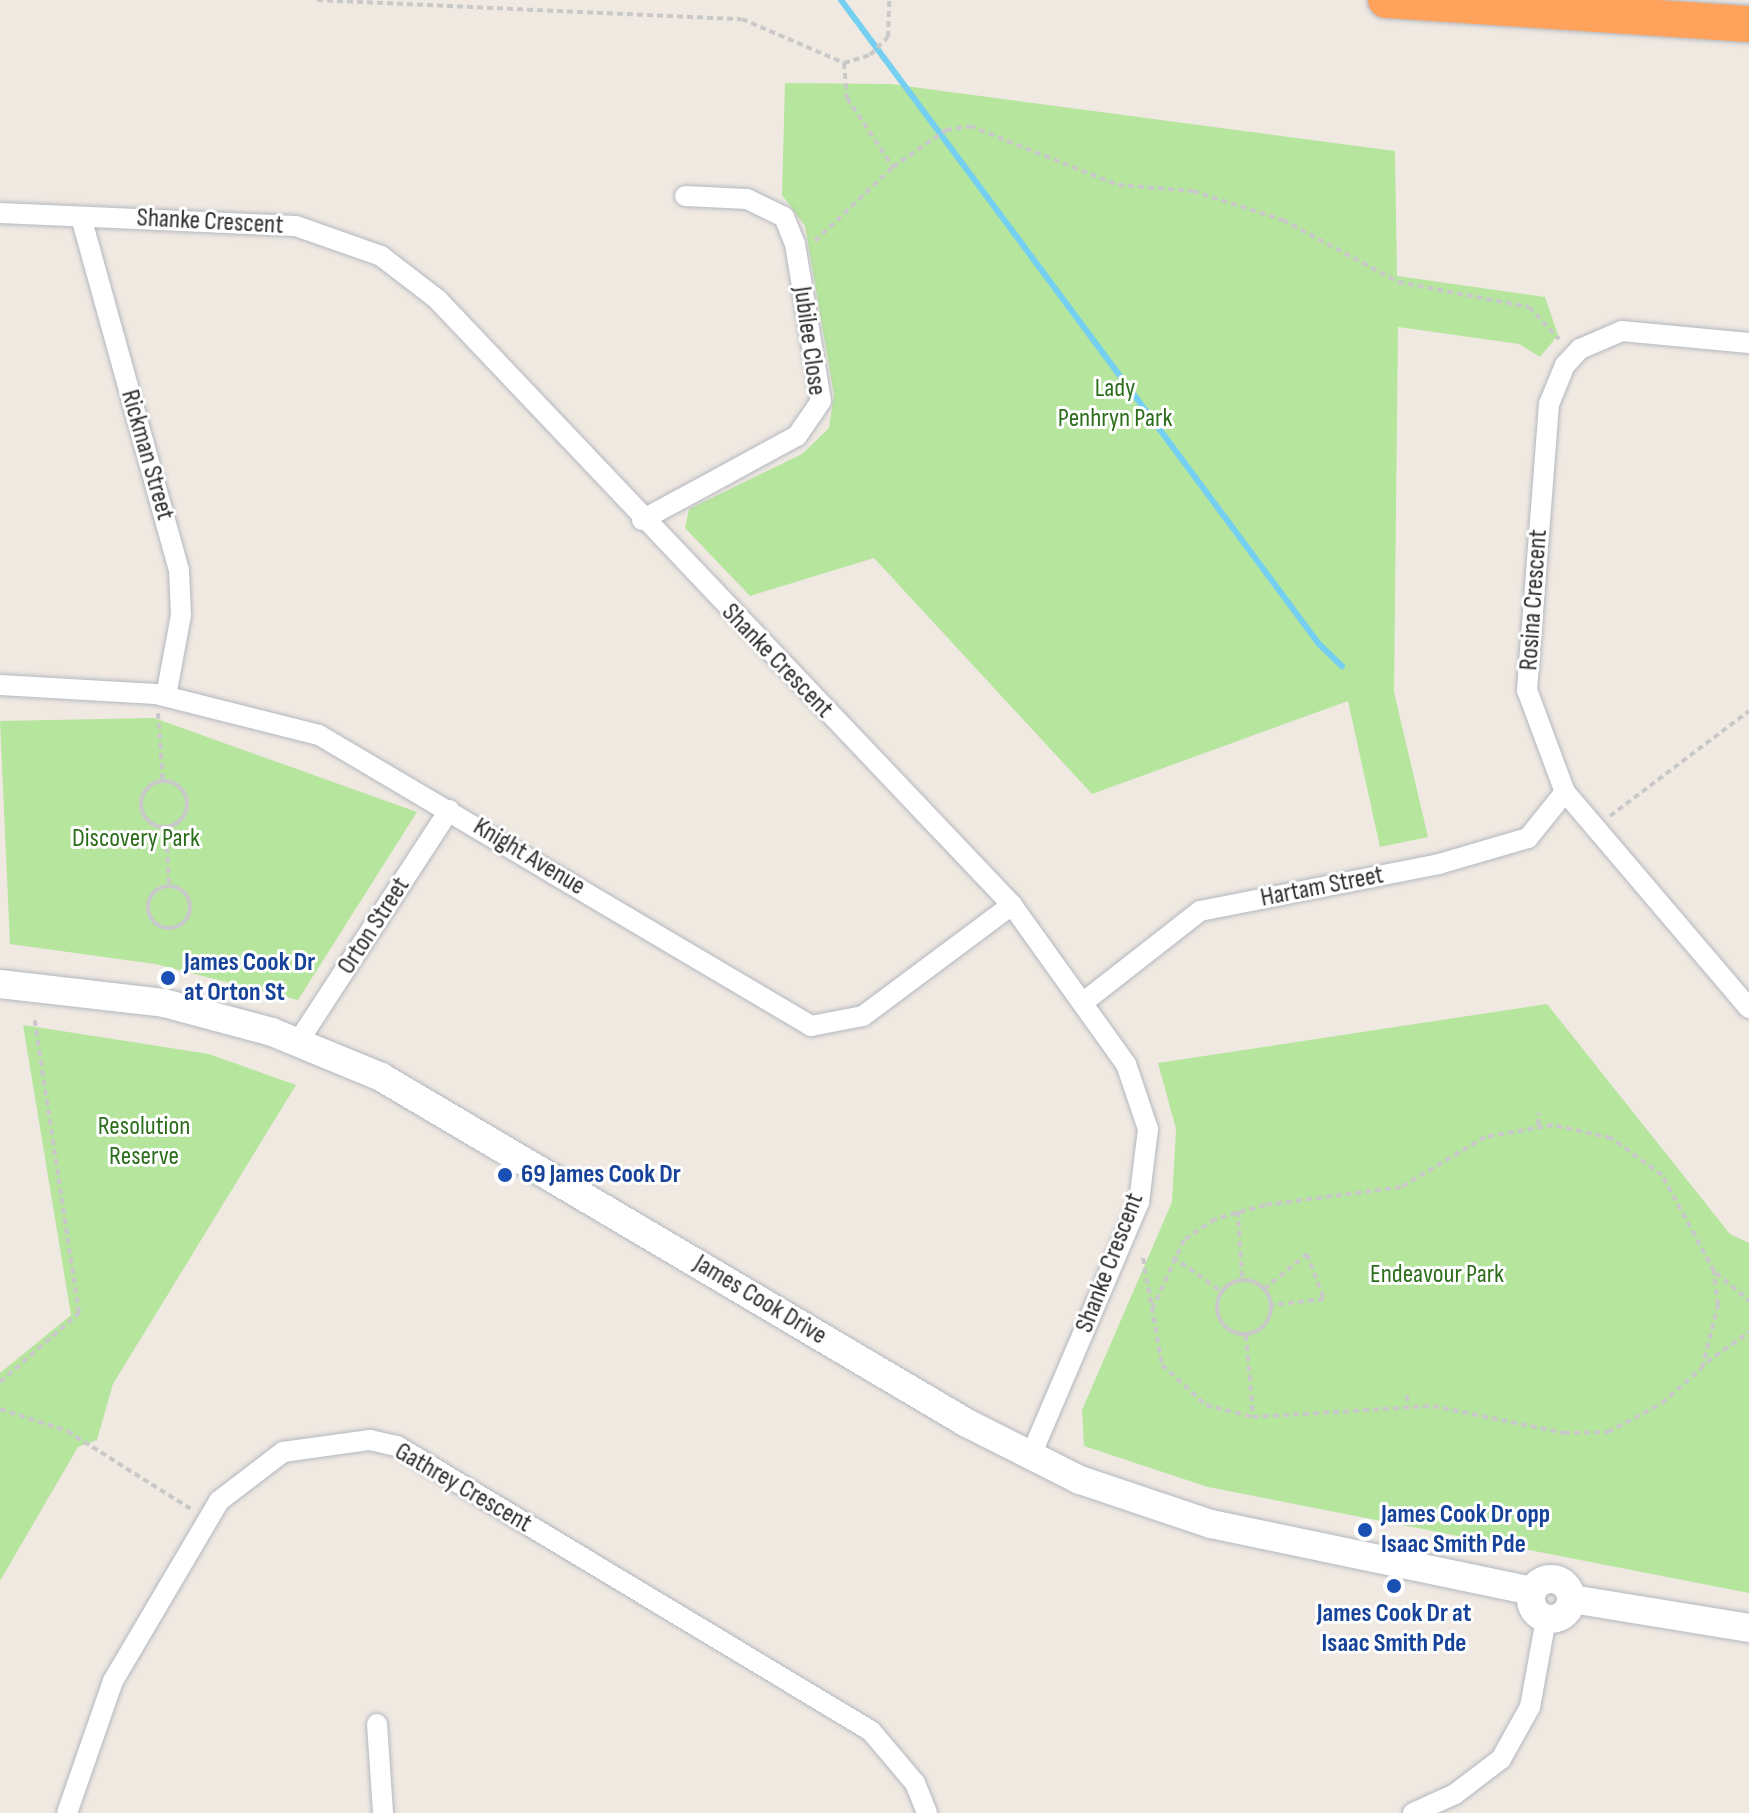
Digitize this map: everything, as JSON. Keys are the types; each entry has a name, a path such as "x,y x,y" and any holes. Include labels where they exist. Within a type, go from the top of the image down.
{"highway":[{"path":"1386,0 1749,24"},
{"path":"1595,16 1749,38"}],"street":[{"name":"Jubilee Close","path":"642,520 815,420 821,401 795,244 784,217 769,204 685,196"},
{"name":"Shanke Crescent","path":"0,213 296,226 381,256 437,299 642,520 1012,905 1085,1001 1126,1064 1148,1129 1139,1202 1030,1457"},
{"name":"Rickman Street","path":"81,217 179,570 181,615 161,695"},
{"path":"1580,349 1622,331 1749,343"},
{"name":"Rosina Crescent","path":"1580,349 1549,404 1527,690 1565,792 1749,1008"},
{"name":"Knight Avenue","path":"0,685 161,695 319,735 811,1026 863,1016 1012,905"},
{"name":"Hartam Street","path":"1085,1001 1200,911 1439,864 1528,838 1565,792"},
{"name":"Orton Street","path":"298,1042 449,810"},
{"name":"James Cook Drive","path":"0,984 122,995 298,1042 428,1102 1030,1457 1211,1524 1532,1591"},
{"name":"Gathrey Crescent","path":"67,1813 113,1681 208,1519 238,1481 283,1452 336,1442 397,1446 871,1731 915,1783 927,1813"},
{"path":"1546,1619 1532,1606 1532,1591 1553,1579 1572,1599 1749,1628"},
{"path":"1546,1619 1565,1614 1572,1599"},
{"path":"1413,1813 1455,1794 1501,1759 1530,1707 1546,1619"},
{"path":"377,1724 383,1813"}],"path":[{"path":"317,0 742,19 844,63 870,55 881,46 891,26 889,0"},
{"path":"844,63 847,98 893,167"},
{"path":"795,244 825,235 893,167 946,130 970,126 1118,185 1193,191 1283,220 1398,282 1529,307 1556,342 1565,333 1580,349"},
{"path":"161,695 163,782"},
{"path":"1595,827 1749,711"},
{"path":"163,782 145,792 142,806 152,824 166,827"},
{"path":"163,782 183,791 187,806 166,827 169,886 190,905 183,922 169,927 151,918 149,903 169,886"},
{"path":"0,1382 79,1313 34,1017"},
{"path":"1538,1125 1539,1113"},
{"path":"1153,1307 1173,1257 1197,1230 1238,1211 1401,1187 1485,1137 1538,1125 1578,1128 1635,1151 1681,1202 1714,1271 1718,1305 1705,1363"},
{"path":"1238,1211 1242,1280"},
{"path":"1264,1289 1307,1254 1324,1299 1272,1305"},
{"path":"1173,1257 1222,1292"},
{"path":"1143,1258 1153,1307 1153,1347 1174,1380 1206,1405 1253,1417 1407,1406 1470,1410 1593,1434 1641,1418 1705,1363 1749,1332"},
{"path":"1714,1271 1749,1301"},
{"path":"1222,1292 1223,1324 1246,1334 1265,1325 1272,1305 1264,1289 1242,1280"},
{"path":"1222,1292 1242,1280"},
{"path":"1246,1334 1253,1417"},
{"path":"1407,1395 1407,1406"},
{"path":"0,1409 67,1431 208,1519"}],"green space":[{"name":"Lady Penhryn Park","path":"785,83 890,84 1395,151 1397,276 1545,297 1558,335 1540,357 1519,344 1398,327 1394,692 1428,837 1380,847 1348,701 1092,794 874,558 750,596 685,528 689,509 802,454 829,428 834,395 805,226 782,195"},
{"name":"Discovery Park","path":"154,718 417,812 298,1000 155,964 10,944 0,721"},
{"name":"Endeavour Park","path":"1547,1004 1730,1234 1749,1243 1749,1593 1208,1487 1084,1446 1082,1410 1172,1202 1176,1129 1158,1063"},
{"name":"Resolution Reserve","path":"23,1025 209,1054 296,1085 113,1384 97,1440 78,1447 0,1581 0,1373 71,1315"}],"waterway":[{"path":"841,0 1319,644 1342,666"}],"place":[{"name":"James Cook Dr at Orton St","path":"168,978"},
{"name":"69 James Cook Dr","path":"505,1175"},
{"name":"James Cook Dr opp Isaac Smith Pde","path":"1365,1530"},
{"name":"James Cook Dr at Isaac Smith Pde","path":"1394,1586"}]}
